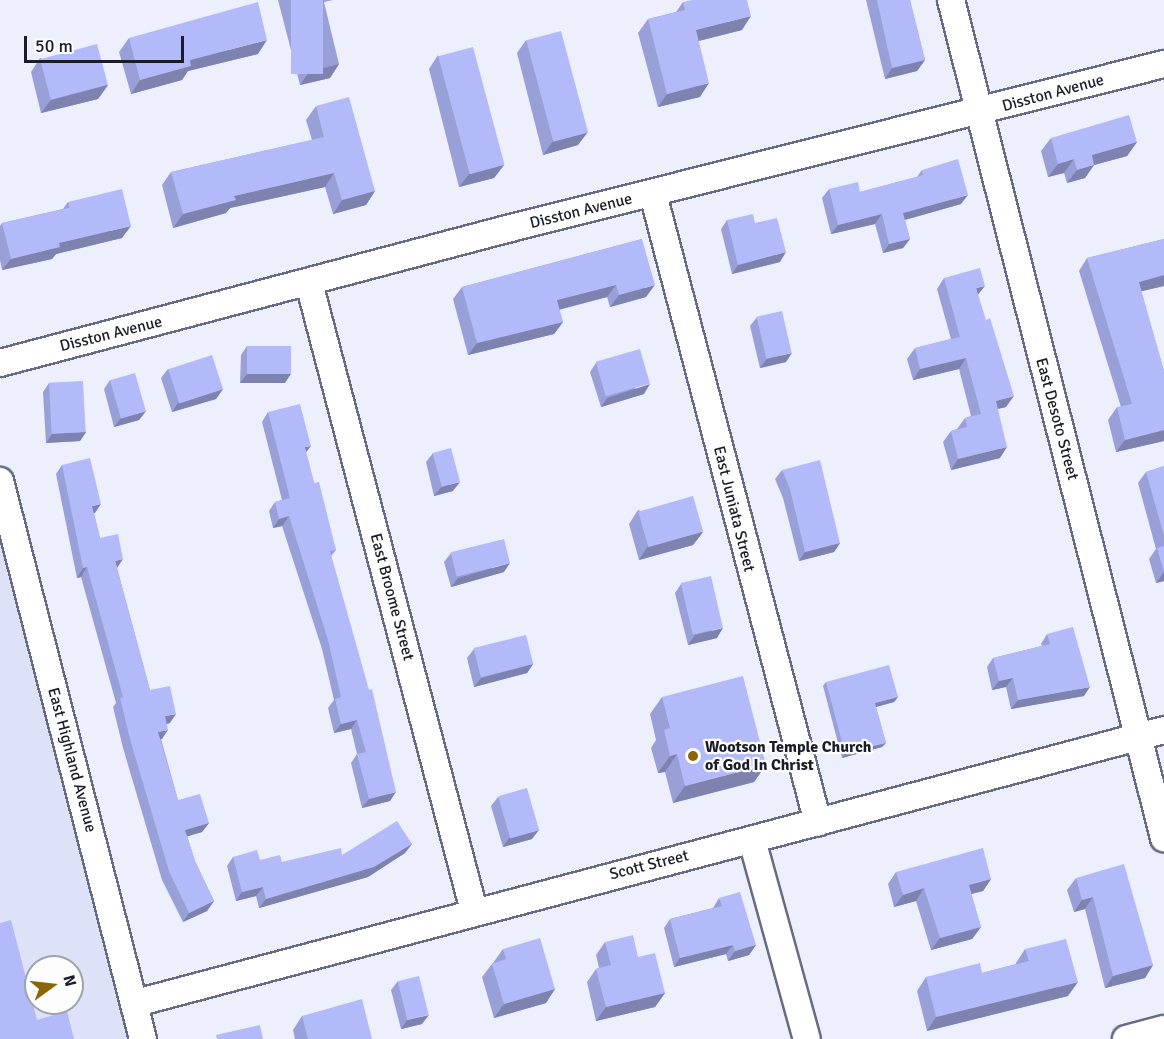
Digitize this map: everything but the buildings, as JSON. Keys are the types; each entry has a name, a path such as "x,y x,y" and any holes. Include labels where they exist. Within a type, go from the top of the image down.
{"street":[{"name":"East Desoto Street","path":"951,0 1164,838"},
{"name":"Disston Avenue","path":"0,363 1164,64"},
{"name":"East Juniata Street","path":"653,194 818,823"},
{"name":"East Broome Street","path":"309,283 474,911"},
{"name":"East Highland Avenue","path":"0,481 136,1003 143,1039"},
{"name":"Scott Street","path":"136,1003 474,911 818,823 1164,730"},
{"path":"752,840 807,1039"},
{"path":"1126,1039 1164,1029"}],"shaded area":[{"path":"0,531 124,1006 130,1039 0,1039"}],"place":[{"name":"Wootson Temple Church of God In Christ","path":"693,756"}]}
